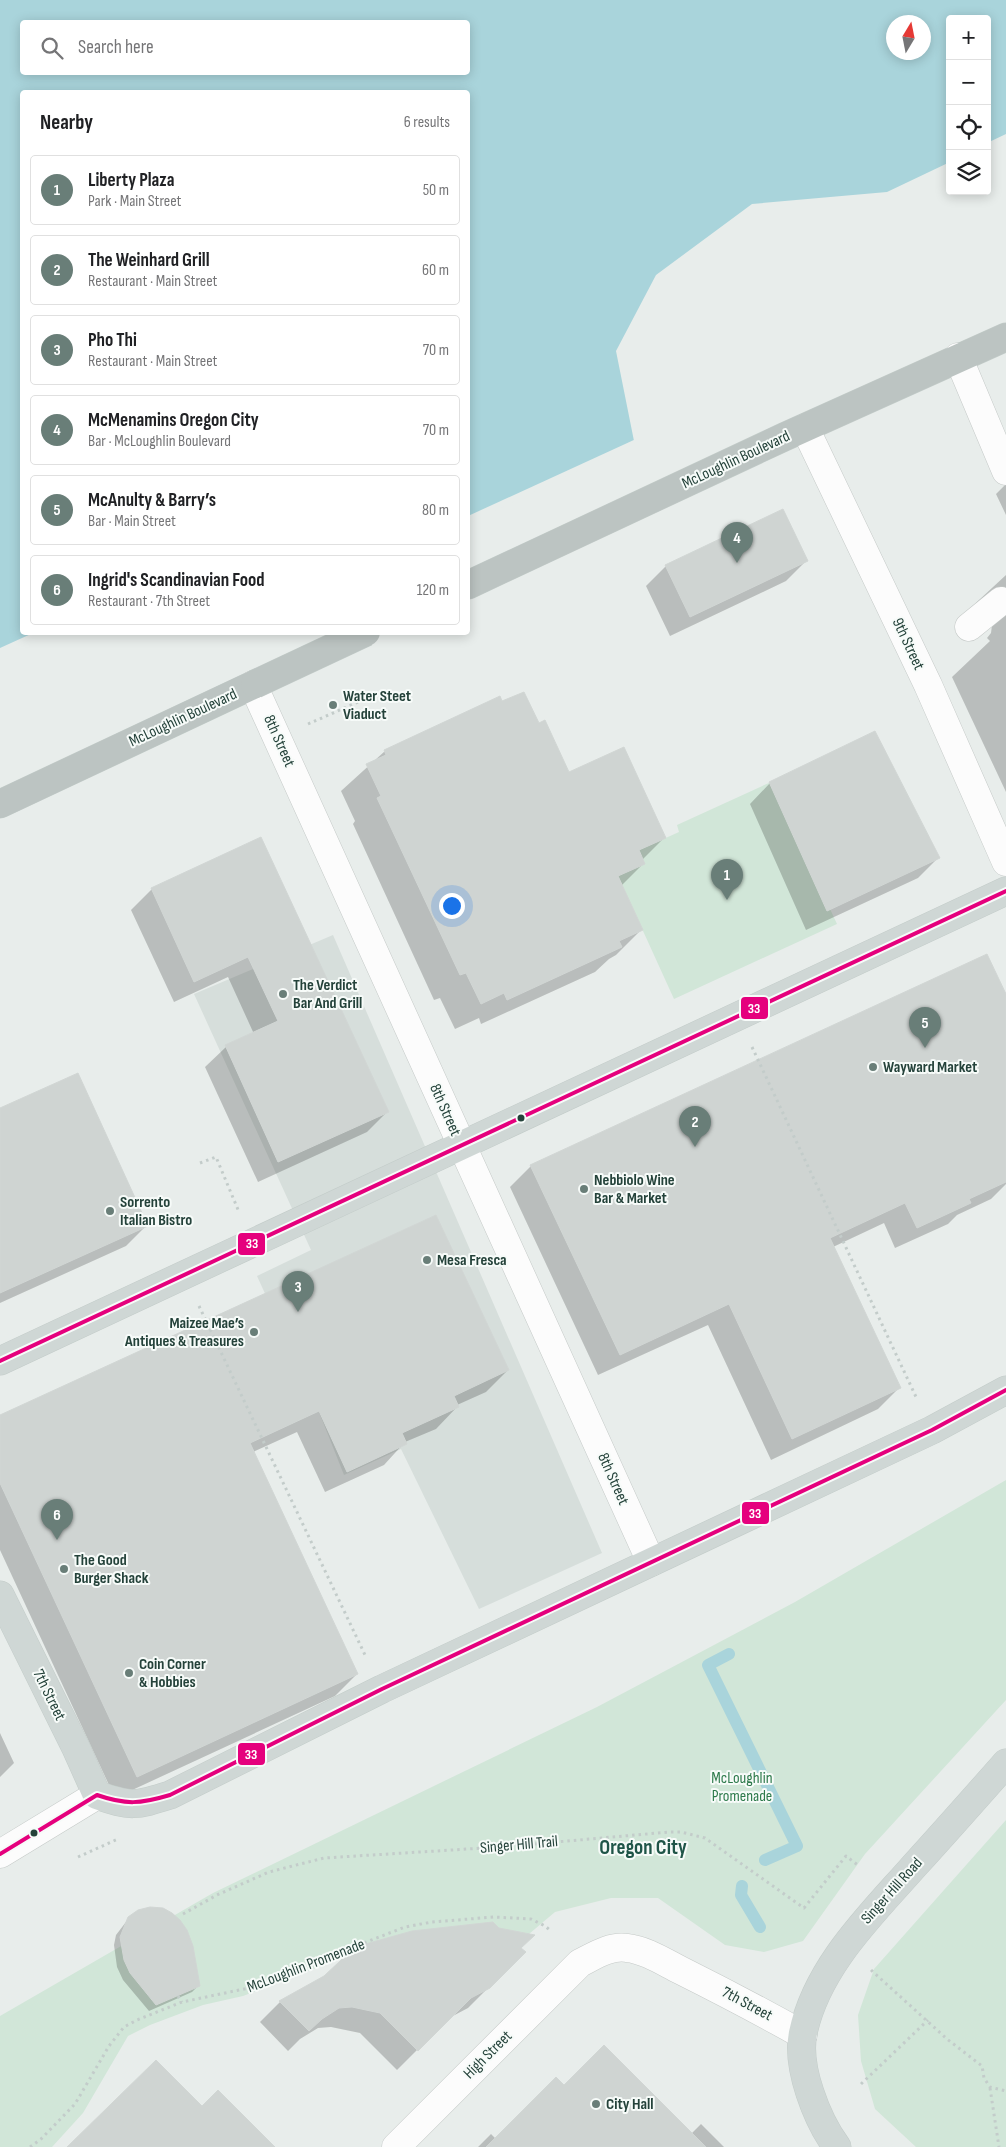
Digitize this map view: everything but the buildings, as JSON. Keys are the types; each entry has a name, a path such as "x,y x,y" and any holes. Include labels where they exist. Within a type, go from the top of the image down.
{"highway":[{"name":"McLoughlin Boulevard","path":"470,584 795,432 1006,337"},
{"name":"McLoughlin Boulevard","path":"0,804 360,635"}],"main road":[{"path":"0,1361 737,1015 1006,891"},
{"path":"96,1796 120,1803 138,1805 170,1795 382,1689 932,1430 1006,1390"},
{"name":"7th Street","path":"0,1595 76,1748 96,1796"},
{"name":"Singer Hill Road","path":"803,2035 815,1996 854,1934 1006,1762"},
{"path":"803,2035 802,2050 809,2090 828,2135 837,2147"}],"street":[{"path":"958,357 1006,472"},
{"name":"9th Street","path":"795,432 928,685 1006,862"},
{"path":"970,627 1001,601"},
{"name":"8th Street","path":"254,685 651,1562"},
{"path":"0,1854 96,1796"},
{"name":"7th Street","path":"580,1963 598,1953 615,1948 626,1947 639,1951 740,1999 803,2035"},
{"name":"High Street","path":"396,2147 580,1963"}],"path":[{"path":"325,716 358,702"},
{"path":"737,1015 932,1430"},
{"path":"200,1164 216,1157 251,1243"},
{"path":"184,1274 382,1689"},
{"name":"Singer Hill Trail","path":"184,1914 217,1895 269,1872 324,1858 500,1848 681,1832 705,1838 804,1908 846,1856 859,1866"},
{"path":"78,1857 120,1838"},
{"name":"McLoughlin Promenade","path":"30,2147 41,2139 75,2104 109,2046 124,2027 182,2002 264,1985 307,1965 405,1927 432,1922 494,1917 531,1919 551,1931"},
{"path":"871,1970 947,2039 982,2066 984,2078 990,2087 999,2147"},
{"path":"178,1996 182,2002"},
{"path":"861,2084 928,2020"},
{"path":"990,2087 1006,2091"}],"shaded area":[{"path":"333,935 602,1553 479,1609 401,1449 344,1475 319,1412 257,1276 311,1250 194,994"}],"green space":[{"path":"771,782 837,924 674,999 618,876 639,850 679,832 677,825"},
{"name":"McLoughlin Promenade","path":"1006,1480 1006,1700 865,1854 803,1941 764,1952 725,1945 658,1898 611,1898 555,1912 516,1945 376,1945 243,1996 203,2005 150,2025 128,2036 83,2113 52,2147 0,2147 0,2016 213,1893 597,1707 795,1602"},
{"path":"1006,1820 1006,2147 916,2147 875,2109 861,2061 858,2015 874,1969"}],"water":[{"path":"0,0 1006,0 1006,134 991,141 991,15 946,15 946,164 887,192 752,204 656,275 616,351 634,441 470,521 470,90 20,90 20,635 29,635 0,648"}],"pier":[{"path":"636,439 635,443 470,523 470,515"}],"waterway":[{"path":"729,1654 708,1665 797,1846 765,1860"},
{"path":"742,1886 741,1895 760,1927"}],"transit line":[{"name":"33","path":"0,1361 1006,891"},
{"name":"33","path":"0,1854 97,1795 125,1802 141,1802 170,1795 382,1689 932,1430 1006,1390"}],"place":[{"name":"McMenamins Oregon City","path":"737,563"},
{"name":"Water Steet Viaduct","path":"333,705"},
{"name":"Liberty Plaza","path":"727,900"},
{"name":"The Verdict Bar And Grill","path":"283,994"},
{"name":"McAnulty & Barry’s","path":"925,1048"},
{"name":"Wayward Market","path":"873,1067"},
{"name":"The Weinhard Grill","path":"695,1147"},
{"name":"Nebbiolo Wine Bar & Market","path":"584,1189"},
{"name":"Sorrento Italian Bistro","path":"110,1211"},
{"name":"Mesa Fresca","path":"427,1260"},
{"name":"Pho Thi","path":"298,1312"},
{"name":"Maizee Mae’s Antiques & Treasures","path":"254,1332"},
{"name":"Ingrid's Scandinavian Food","path":"57,1540"},
{"name":"The Good Burger Shack","path":"64,1569"},
{"name":"Coin Corner & Hobbies","path":"129,1673"},
{"name":"City Hall","path":"596,2104"}],"district":[{"name":"Oregon City","path":"643,1847"}]}
